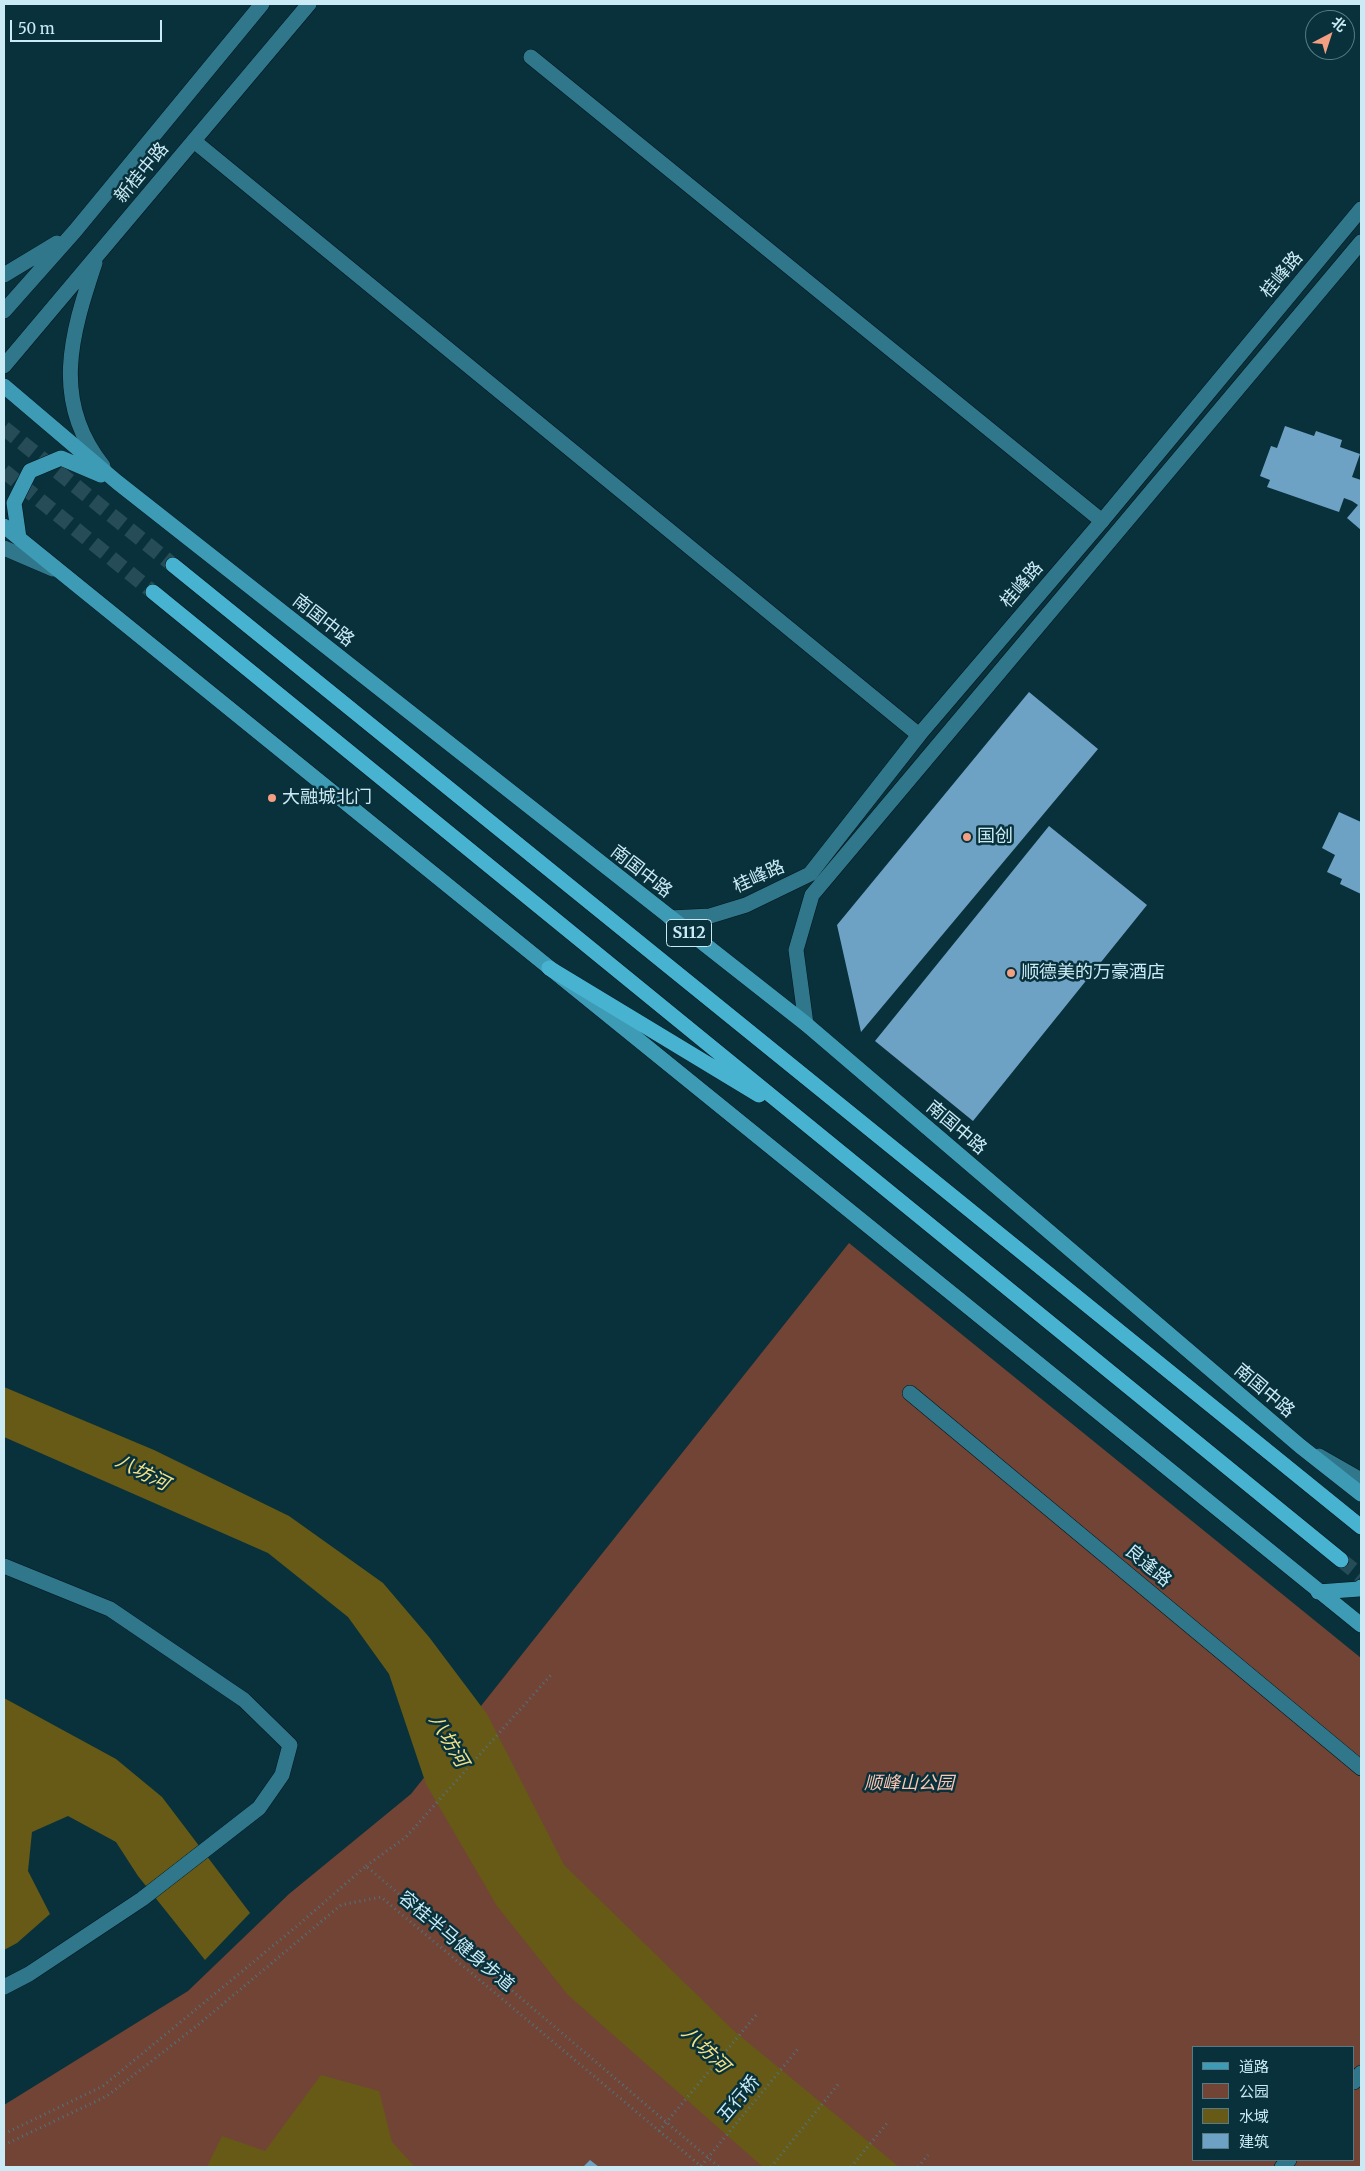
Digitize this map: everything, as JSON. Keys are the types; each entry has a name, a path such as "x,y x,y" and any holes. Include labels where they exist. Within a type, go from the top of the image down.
{"highway":[{"name":"S112","path":"173,565 1361,1527"},
{"path":"153,592 1341,1560"},
{"path":"549,968 806,1123"}],"main road":[{"name":"南国中路","path":"4,386 114,480 806,1024 1300,1446 1359,1490"},
{"path":"19,538 14,503 30,471 61,458 114,480"},
{"path":"4,526 1361,1625"},
{"path":"1318,1592 1358,1589 1361,1587"}],"street":[{"name":"新桂中路","path":"4,311 75,231 262,4"},
{"name":"新桂中路","path":"4,366 310,4"},
{"path":"531,56 1092,515 1102,521"},
{"path":"194,141 919,735"},
{"name":"桂峰路","path":"670,918 710,916 746,905 810,874 919,735 1102,521 1361,210"},
{"path":"4,275 28,262 75,231"},
{"path":"806,1024 796,950 812,895 1361,242"},
{"path":"98,255 79,313 69,376 74,414 94,455 114,480"},
{"path":"4,548 58,571"},
{"name":"良逢路","path":"910,1393 1358,1758"},
{"path":"4,1566 110,1610 244,1700 290,1745 282,1775 259,1808 142,1899 29,1974 4,1987"}],"path":[{"path":"4,2134 103,2086 297,1926 366,1866 406,1837 551,1676"},
{"path":"366,1866 719,2167"},
{"name":"容桂半马健身步道","path":"4,2145 106,2096 199,2024 341,1905 381,1897 702,2167"},
{"path":"659,2131 756,2014"},
{"name":"五行桥","path":"702,2167 798,2049"},
{"path":"772,2167 840,2082"},
{"path":"851,2167 888,2122"},
{"path":"918,2167 928,2155"}],"green space":[{"name":"顺峰山公园","path":"849,1243 1361,1658 1361,2167 4,2167 4,2105 188,1991 289,1894 411,1794"}],"water":[{"name":"八坊河","path":"4,1387 154,1450 289,1516 383,1583 429,1637 487,1714 564,1865 733,2030 899,2167 763,2167 568,1995 497,1906 426,1784 389,1674 348,1617 268,1553 4,1437"},
{"path":"4,1698 116,1759 162,1797 250,1913 205,1960 138,1876 116,1842 68,1816 32,1832 28,1871 50,1914 17,1943 4,1950"},
{"path":"321,2075 379,2091 392,2142 415,2167 207,2167 222,2136 265,2151"}],"building":[{"path":"1285,426 1314,436 1316,431 1342,440 1340,447 1360,454 1352,477 1361,480 1361,530 1347,518 1358,505 1352,501 1344,498 1339,512 1267,487 1270,480 1260,476 1271,446 1277,448"},
{"name":"国创","path":"1029,692 1098,749 861,1032 837,925"},
{"path":"1339,812 1361,822 1361,894 1340,884 1342,879 1327,872 1335,855 1322,848"},
{"name":"顺德美的万豪酒店","path":"1049,826 1147,905 973,1121 875,1041"},
{"path":"590,2160 599,2167 583,2167"}],"tunnel":[{"path":"4,428 173,565"},
{"path":"4,471 153,592"},
{"path":"1341,1560 1361,1576"}],"place":[{"name":"大融城北门","path":"272,798"},
{"name":"国创","path":"967,837"},
{"name":"顺德美的万豪酒店","path":"1011,973"}]}
